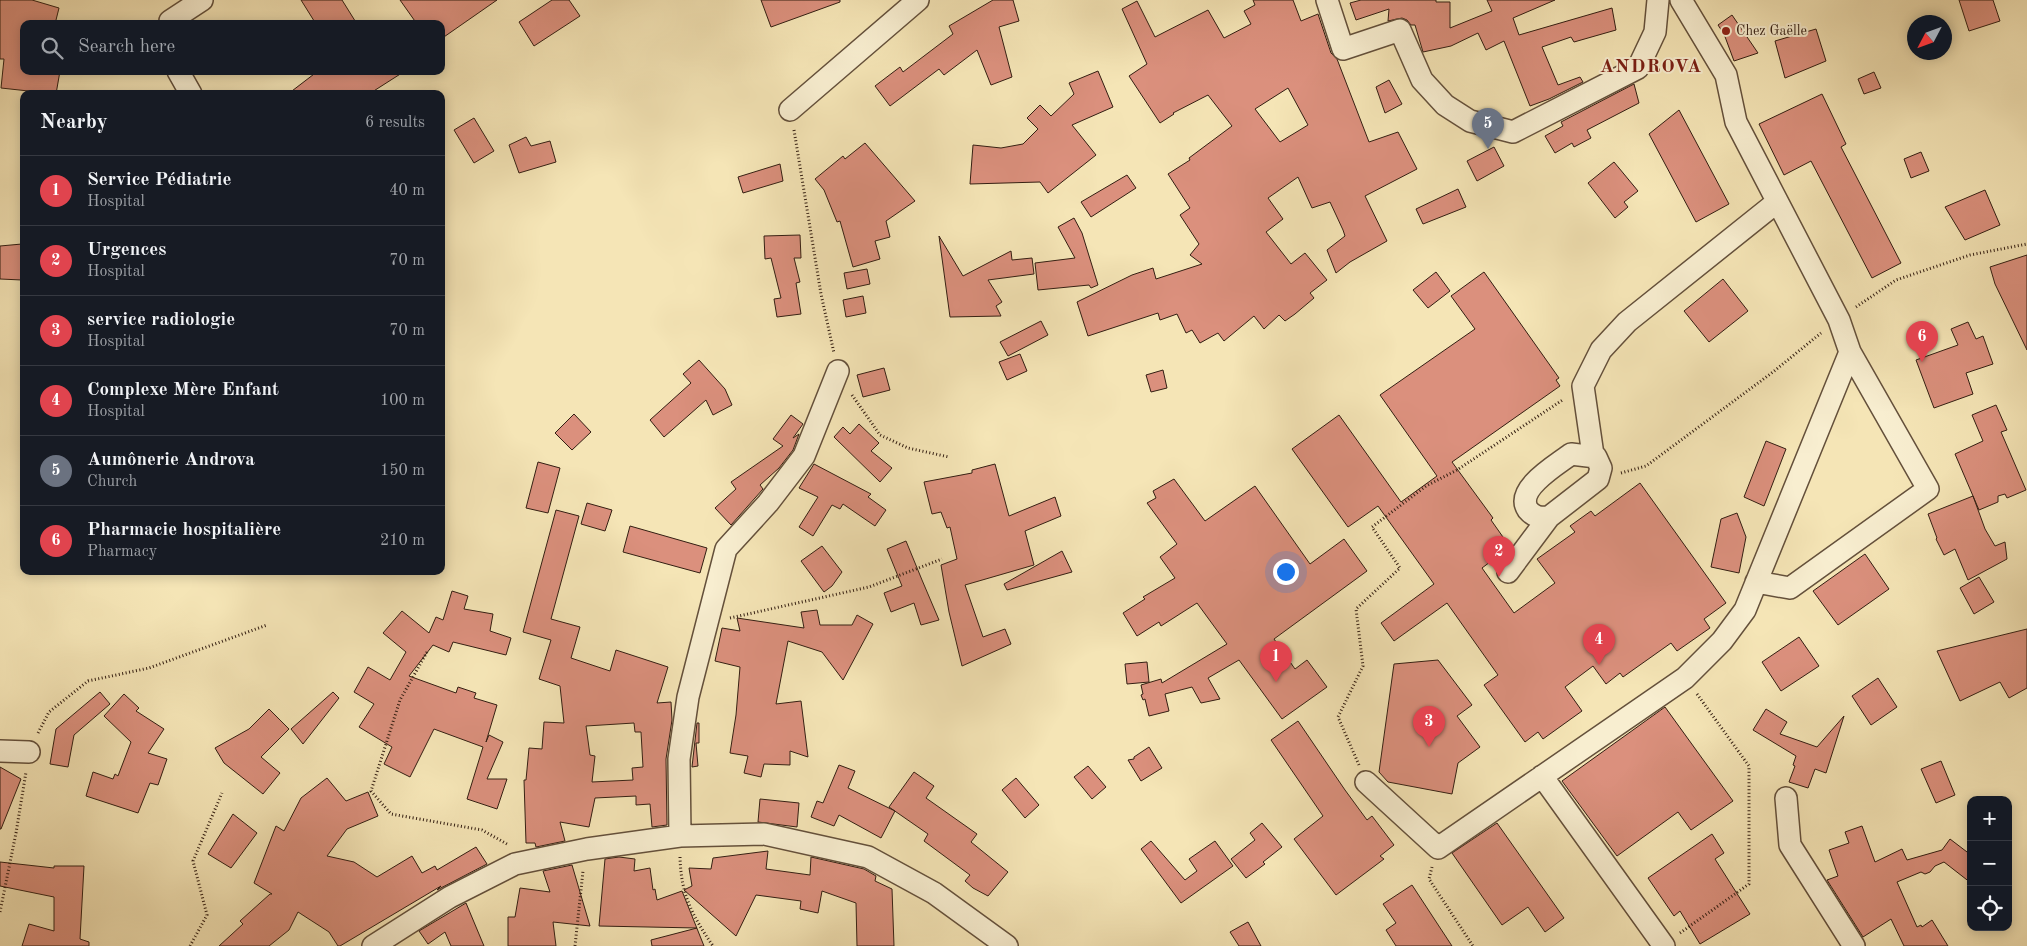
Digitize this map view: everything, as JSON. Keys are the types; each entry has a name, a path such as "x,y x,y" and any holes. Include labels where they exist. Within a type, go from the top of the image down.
{"street":[{"path":"172,20 202,0"},
{"path":"790,110 918,0"},
{"path":"1327,0 1343,49 1400,30 1422,80 1445,105 1470,121 1512,132 1638,68 1655,32 1658,0"},
{"path":"1682,0 1726,74 1736,122 1839,320 1850,352 1928,488 1790,588 1756,582"},
{"path":"180,75 189,90"},
{"path":"1593,456 1583,386 1601,350 1627,322 1777,202"},
{"path":"1366,782 1438,848 1685,678 1722,641 1745,610 1850,352"},
{"path":"680,836 680,759 688,697 726,549 768,503 804,456 838,370"},
{"path":"1508,572 1549,517 1598,479 1601,468 1596,457 1571,454 1532,484 1525,495 1526,506 1531,513 1540,518 1549,517"},
{"path":"0,751 29,752"},
{"path":"1542,776 1664,946"},
{"path":"1786,798 1790,846 1854,946"},
{"path":"373,946 450,897 514,864 587,848 680,836 764,834 868,857 934,893 1007,946"}],"path":[{"path":"790,110 821,294 838,370 857,405 880,435 908,448 949,457"},
{"path":"1598,479 1646,466 1773,372 1839,320 1896,280 1970,255 2027,244"},
{"path":"1366,782 1338,718 1364,666 1356,609 1400,568 1372,527 1426,486 1457,470 1583,386"},
{"path":"708,624 760,610 869,587 942,559"},
{"path":"0,912 16,833 29,752 49,712 88,681 149,668 267,625"},
{"path":"427,652 400,700 371,791 391,814 482,830 516,849 514,864"},
{"path":"1664,946 1749,884 1749,766 1685,678"},
{"path":"190,946 207,915 193,861 222,793"},
{"path":"680,836 680,865 685,898 700,927 713,946"},
{"path":"575,946 587,848"},
{"path":"1438,848 1429,879 1473,946"}],"building":[{"path":"0,0 32,0 59,8 56,20 20,20 20,75 59,75 57,90 1,88 4,59 0,59"},
{"path":"301,0 342,0 354,20 314,20"},
{"path":"400,0 497,0 445,36 445,20 414,20"},
{"path":"552,0 569,0 580,16 534,46 519,22"},
{"path":"761,0 840,0 840,2 771,27"},
{"path":"993,0 1013,0 1019,21 999,27 1012,77 991,85 977,50 944,75 939,69 890,106 875,86 900,67 903,72 953,34 949,26"},
{"path":"1253,0 1293,0 1301,21 1318,14 1331,53 1337,59 1369,142 1398,132 1417,169 1365,196 1387,241 1350,262 1336,273 1327,250 1345,236 1343,230 1330,202 1312,208 1298,177 1268,198 1283,219 1266,232 1291,264 1305,253 1327,280 1310,293 1314,298 1295,314 1285,321 1279,315 1264,329 1254,316 1224,341 1218,333 1200,343 1192,330 1186,333 1177,314 1160,320 1158,313 1088,336 1077,302 1132,275 1153,268 1156,279 1202,264 1190,255 1199,244 1180,215 1190,208 1168,174 1190,160 1189,158 1232,126 1208,95 1173,113 1160,123 1129,76 1147,64 1122,9 1137,1 1155,37 1208,10 1224,38 1251,24 1244,11 1255,5","holes":["1288,88 1308,125 1280,142 1255,109"]},
{"path":"1361,0 1436,0 1436,2 1450,2 1450,28 1492,11 1487,0 1555,0 1513,18 1519,35 1612,8 1616,30 1574,42 1571,37 1542,47 1558,85 1580,77 1583,82 1530,106 1504,41 1486,50 1478,33 1451,46 1423,52 1415,25 1411,25 1402,18 1388,21 1389,9 1356,20 1350,3"},
{"path":"1959,0 1993,0 2000,21 1969,31"},
{"path":"1732,15 1758,53 1734,61 1724,34 1718,25"},
{"path":"1816,29 1826,61 1785,78 1775,41"},
{"path":"1098,71 1113,107 1072,125 1096,155 1048,193 1040,182 970,184 973,145 1001,148 1023,144 1038,129 1027,118 1040,105 1051,116 1074,94 1069,83"},
{"path":"1874,72 1881,88 1864,94 1858,79"},
{"path":"313,75 399,75 375,90 293,90"},
{"path":"1389,80 1402,104 1385,113 1376,87"},
{"path":"1634,84 1639,103 1587,130 1591,138 1574,147 1572,143 1555,153 1545,136 1563,126 1561,122"},
{"path":"1822,94 1846,144 1841,147 1901,263 1872,278 1811,161 1784,175 1759,124"},
{"path":"1679,110 1729,204 1696,222 1649,134"},
{"path":"474,118 494,151 474,163 454,130"},
{"path":"526,137 531,146 550,141 556,162 519,173 509,145"},
{"path":"865,143 915,201 886,221 890,237 875,241 880,259 853,267 840,221 837,222 824,190 815,179 843,156 845,159"},
{"path":"1494,147 1504,166 1477,181 1467,161"},
{"path":"1921,152 1929,171 1911,178 1904,159"},
{"path":"1614,162 1638,191 1624,202 1628,207 1615,218 1588,183"},
{"path":"780,164 783,181 743,193 738,177"},
{"path":"1127,175 1136,188 1091,217 1081,202"},
{"path":"1458,189 1466,207 1423,224 1416,209"},
{"path":"1985,190 2000,225 1965,240 1945,207"},
{"path":"1074,218 1082,233 1098,285 1091,288 1089,285 1038,290 1035,263 1075,258 1058,227"},
{"path":"800,235 801,258 794,258 800,282 796,283 801,314 777,317 774,299 781,298 771,258 765,259 764,236"},
{"path":"939,236 963,276 1011,251 1012,260 1032,258 1034,274 988,280 1002,302 996,306 1001,316 950,317"},
{"path":"20,244 20,280 0,279 0,246"},
{"path":"2027,255 2027,350 1995,284 1990,267"},
{"path":"867,269 870,284 847,289 844,273"},
{"path":"1436,272 1450,291 1428,308 1413,290"},
{"path":"1484,272 1559,378 1556,380 1560,386 1452,462 1493,518 1491,520 1510,547 1482,568 1514,613 1555,583 1537,559 1575,532 1570,526 1591,511 1595,516 1640,483 1726,603 1704,619 1710,628 1677,651 1671,643 1623,677 1620,673 1606,684 1593,666 1565,687 1582,711 1543,739 1538,732 1525,742 1484,685 1498,675 1447,603 1394,641 1381,623 1434,584 1378,506 1348,527 1292,449 1339,415 1401,502 1437,476 1380,395 1475,329 1451,296"},
{"path":"1723,279 1748,311 1709,342 1684,311"},
{"path":"863,296 866,313 846,317 843,300"},
{"path":"1041,321 1048,335 1008,356 1000,342"},
{"path":"1968,322 1976,339 1983,336 1993,364 1966,373 1973,394 1934,408 1916,360 1958,345 1951,329"},
{"path":"1020,354 1027,371 1007,380 999,362"},
{"path":"699,360 725,389 732,405 713,415 706,400 664,437 650,420 691,383 683,374"},
{"path":"884,368 890,390 863,397 857,375"},
{"path":"1163,370 1167,388 1151,392 1146,375"},
{"path":"1996,405 2007,430 2001,432 2026,490 2007,498 2005,494 1998,496 1998,502 1979,510 1955,454 1983,441 1972,415"},
{"path":"574,414 591,432 572,450 555,433"},
{"path":"791,415 803,424 793,438 799,434 793,450 779,468 760,485 763,489 731,525 715,508 736,489 731,482 783,446 773,439"},
{"path":"859,424 879,443 871,451 892,468 880,482 834,437 843,427 850,434"},
{"path":"1766,441 1786,449 1764,506 1744,497"},
{"path":"538,462 560,468 548,513 526,508"},
{"path":"814,464 871,494 868,497 886,510 875,526 843,504 840,509 832,505 813,536 799,527 818,497 799,488"},
{"path":"995,464 1009,516 1055,497 1061,516 1025,531 1034,565 965,585 983,637 1005,629 1011,644 962,666 949,612 941,565 957,559 950,527 947,528 941,512 932,514 924,482 972,473 972,470"},
{"path":"1174,479 1205,521 1255,486 1310,564 1344,539 1367,571 1274,639 1295,669 1307,660 1327,687 1282,719 1239,660 1208,678 1220,699 1201,703 1192,687 1165,694 1169,711 1149,716 1145,699 1143,700 1141,695 1143,694 1141,685 1161,679 1162,683 1227,644 1197,603 1161,626 1159,622 1137,636 1123,613 1145,599 1143,597 1175,578 1160,557 1177,544 1147,503 1156,498 1153,491"},
{"path":"1973,496 1985,529 1995,546 2005,542 2007,559 1968,580 1955,549 1944,555 1936,539 1928,514"},
{"path":"587,503 612,510 605,531 581,524"},
{"path":"556,510 579,516 551,619 580,627 571,658 610,671 616,650 668,667 657,703 671,702 672,720 666,759 667,825 652,827 650,804 636,805 636,796 595,798 589,827 560,822 565,841 536,847 535,843 526,843 524,780 526,780 529,748 542,749 544,722 564,723 560,686 539,679 551,640 523,632","holes":["634,723 635,732 641,732 643,767 632,768 633,780 592,782 595,756 590,755 586,726"]},
{"path":"1737,513 1746,537 1739,573 1711,567 1721,519"},
{"path":"630,526 707,548 700,573 623,552"},
{"path":"906,541 939,620 921,625 914,603 891,612 884,593 902,586 887,549"},
{"path":"822,546 842,572 832,586 824,592 801,561"},
{"path":"1062,551 1072,572 1007,590 1004,584"},
{"path":"1865,554 1889,589 1838,625 1813,591"},
{"path":"1979,577 1994,602 1974,614 1960,588"},
{"path":"452,591 468,596 464,609 493,614 490,631 511,638 506,655 453,642 449,652 433,645 409,676 456,693 458,687 476,693 474,698 497,705 486,742 489,735 503,742 487,779 507,779 497,809 467,799 483,747 434,729 410,777 384,764 392,747 359,727 374,704 354,692 368,667 390,680 406,652 383,633 402,611 429,633 436,617 443,620"},
{"path":"817,610 820,625 852,625 857,615 873,624 843,680 822,652 788,641 776,704 801,701 808,757 790,751 790,765 764,764 761,777 744,773 748,756 730,753 736,715 740,667 715,661 722,628 740,631 737,618 804,628 801,612"},
{"path":"2027,629 2027,688 2009,698 2000,682 1960,701 1937,651"},
{"path":"1799,637 1819,666 1781,691 1762,662"},
{"path":"1438,660 1472,705 1457,716 1480,747 1458,763 1452,794 1388,782 1379,772 1394,664"},
{"path":"1147,662 1149,682 1127,684 1125,664"},
{"path":"1878,678 1897,707 1871,725 1852,696"},
{"path":"100,692 110,704 74,735 68,767 50,764 56,729"},
{"path":"333,692 339,698 303,744 291,729"},
{"path":"124,694 139,708 136,711 164,729 148,753 167,759 158,785 150,783 138,813 86,796 93,772 113,779 115,774 118,776 131,742 104,716"},
{"path":"1665,707 1733,801 1691,830 1678,812 1617,856 1562,781"},
{"path":"269,709 289,729 261,757 280,773 263,794 224,763 215,748 249,729"},
{"path":"1766,709 1787,722 1780,734 1817,747 1844,716 1826,773 1815,769 1808,788 1789,782 1795,766 1793,765 1796,756 1753,730"},
{"path":"1298,721 1367,820 1372,816 1394,845 1380,856 1384,859 1336,895 1294,839 1323,816 1271,740"},
{"path":"697,723 699,723 699,743 696,743 698,766 692,767"},
{"path":"1149,747 1162,768 1141,781 1128,760 1134,759 1134,757"},
{"path":"1941,761 1955,795 1936,803 1921,769"},
{"path":"839,765 855,771 848,788 895,811 881,838 839,815 834,826 811,817 817,801 823,803"},
{"path":"1088,766 1106,787 1092,799 1074,777"},
{"path":"0,767 21,779 1,829 0,829"},
{"path":"914,772 934,786 926,798 977,834 971,842 1008,872 988,896 965,881 970,875 924,841 928,834 889,807"},
{"path":"327,778 346,801 368,792 378,816 347,829 327,856 354,862 377,877 412,856 422,873 435,866 437,870 476,847 487,864 437,890 441,886 340,946 338,946 329,932 298,912 289,930 269,946 219,946 243,924 240,921 272,894 254,883 276,826 284,831 301,798"},
{"path":"1016,778 1039,805 1025,818 1002,790"},
{"path":"760,799 799,803 797,827 758,822"},
{"path":"233,814 257,833 231,868 208,854"},
{"path":"1262,823 1282,847 1263,862 1265,864 1246,878 1231,859 1255,840 1250,833"},
{"path":"1497,823 1564,918 1545,932 1528,907 1502,925 1452,853"},
{"path":"1862,826 1875,862 1902,849 1907,860 1942,850 1950,839 1967,852 1967,880 1944,862 1935,866 1930,872 1925,874 1921,872 1897,882 1917,927 1921,925 1922,927 1932,920 1948,946 1904,946 1891,919 1863,937 1827,880 1838,876 1829,850 1849,843 1845,832"},
{"path":"1712,834 1724,853 1715,859 1750,914 1700,944 1680,911 1674,916 1648,878"},
{"path":"1151,841 1185,880 1197,871 1189,859 1215,841 1233,866 1181,903 1141,849"},
{"path":"768,851 766,869 810,875 811,857 864,869 876,876 875,881 892,889 894,946 857,946 856,903 822,891 818,913 800,909 801,901 756,895 736,936 684,890 692,886 689,868 711,869 713,858"},
{"path":"619,857 635,859 634,871 650,868 653,890 655,889 657,900 682,891 697,928 599,926 605,859"},
{"path":"0,862 54,868 54,866 84,866 80,939 89,942 89,946 22,946 29,924 54,931 54,897 0,886"},
{"path":"572,865 590,926 553,922 556,946 508,946 508,917 515,917 520,888 550,892 543,871"},
{"path":"1412,885 1452,946 1396,946 1386,930 1396,923 1383,904"},
{"path":"466,903 484,946 451,946 445,932 428,944 419,931"},
{"path":"1248,922 1261,946 1239,946 1230,932"},
{"path":"697,928 704,946 652,946 651,940"}],"place":[{"name":"Chez Gaëlle","path":"1726,31"},
{"name":"Aumônerie Androva","path":"1488,149"},
{"name":"Pharmacie hospitalière","path":"1922,362"},
{"name":"Urgences","path":"1499,577"},
{"name":"Complexe Mère Enfant","path":"1599,665"},
{"name":"Service Pédiatrie","path":"1276,682"},
{"name":"service radiologie","path":"1429,747"}],"district":[{"name":"ANDROVA","path":"1651,67"}]}
